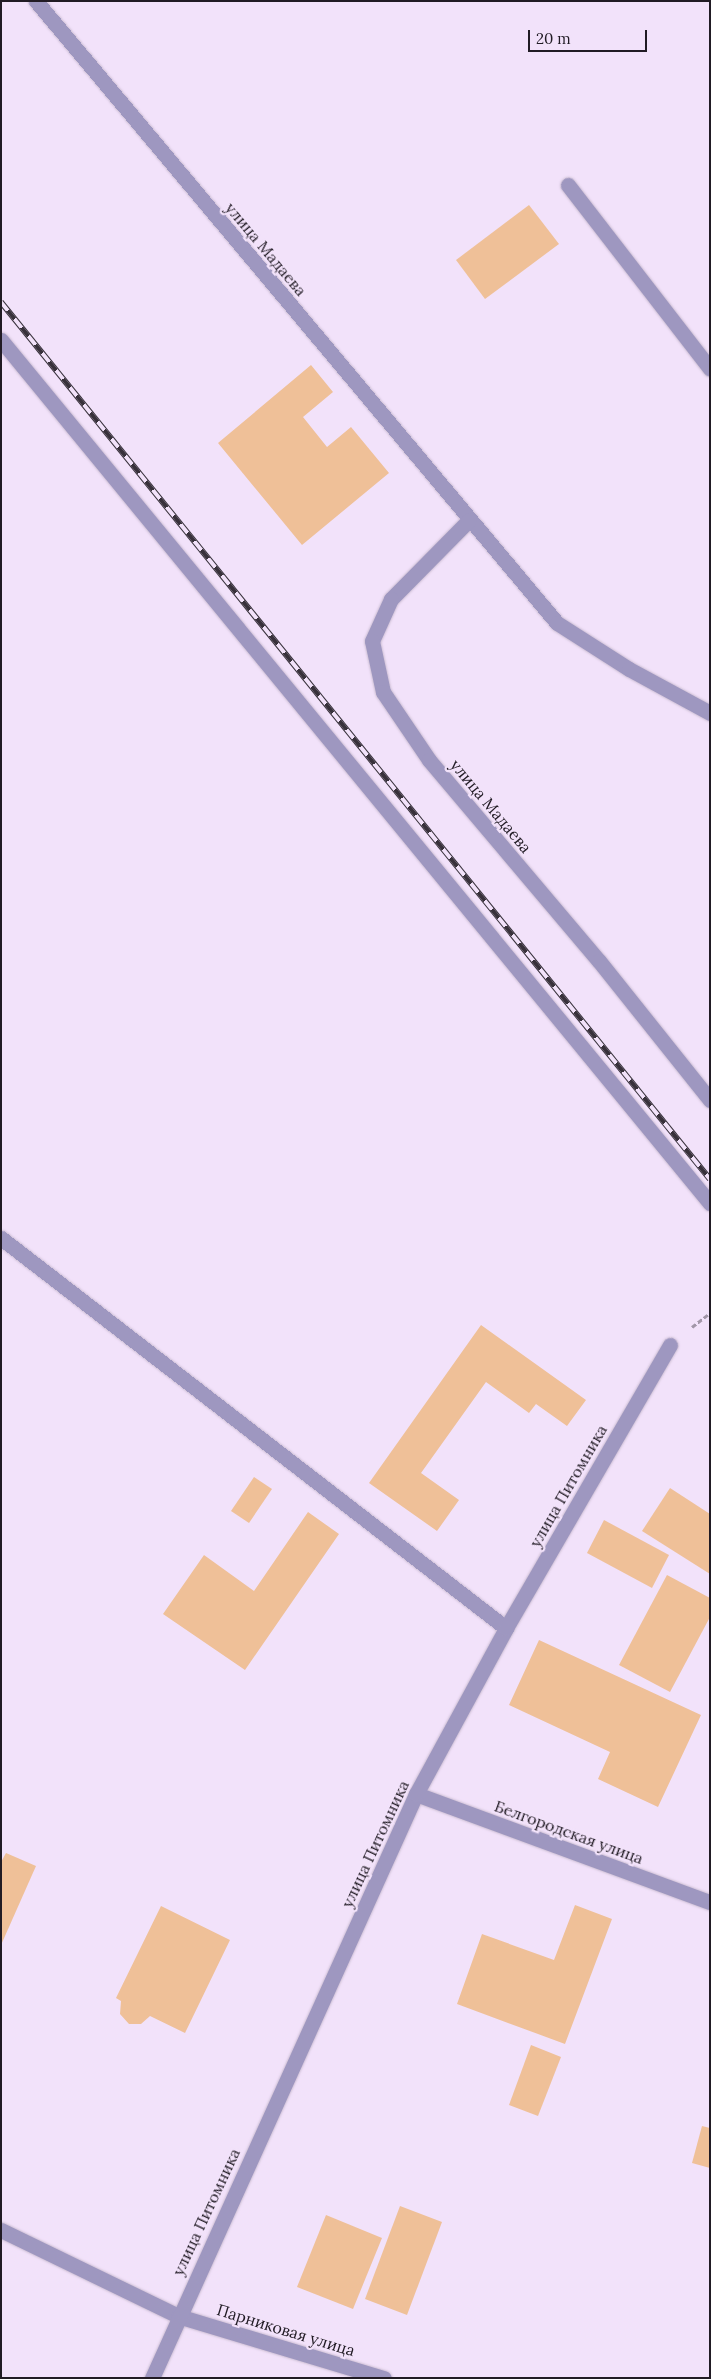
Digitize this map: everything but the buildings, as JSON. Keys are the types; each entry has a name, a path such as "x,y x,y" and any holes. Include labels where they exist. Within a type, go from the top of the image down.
{"street":[{"name":"улица Мадаева","path":"36,1 557,623 629,669 710,713"},
{"path":"568,185 710,369"},
{"path":"1,340 710,1203"},
{"name":"улица Мадаева","path":"469,520 391,599 372,641 384,692 429,760 599,961 710,1100"},
{"path":"1,1238 506,1628"},
{"name":"улица Питомника","path":"152,2378 178,2316 416,1794 506,1628 670,1345"},
{"name":"Белгородская улица","path":"416,1794 710,1902"},
{"name":"Парниковая улица","path":"1,2230 178,2316 384,2378"}],"railway":[{"path":"1,302 710,1179"}]}
